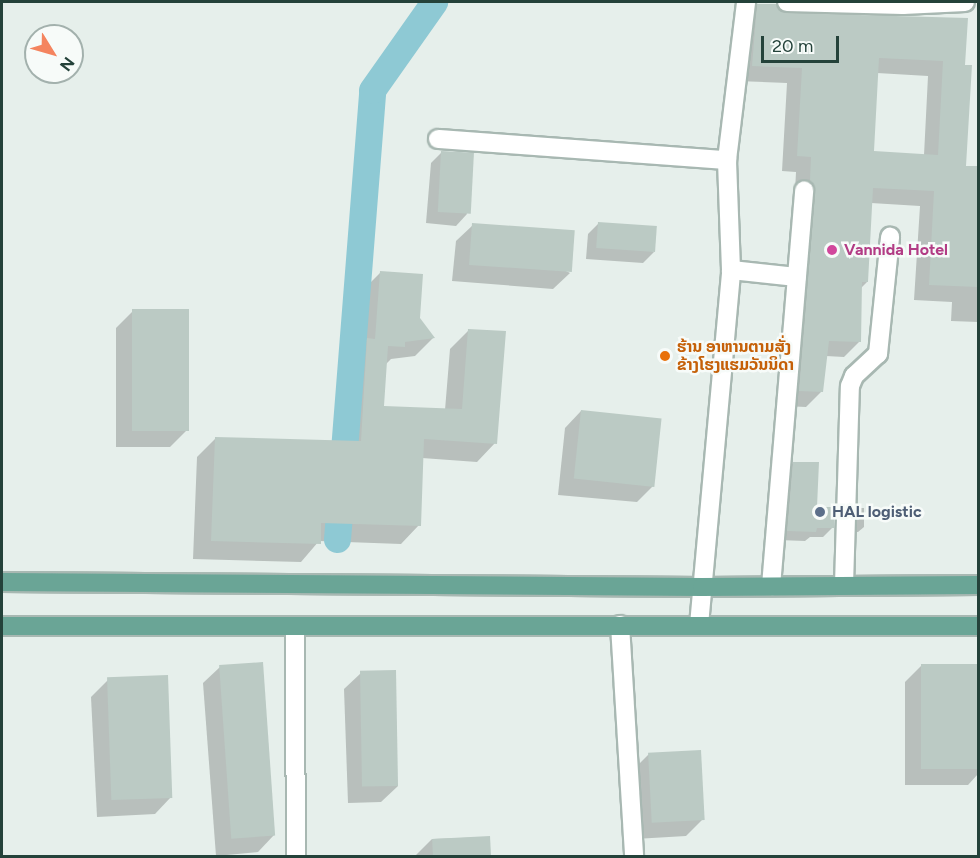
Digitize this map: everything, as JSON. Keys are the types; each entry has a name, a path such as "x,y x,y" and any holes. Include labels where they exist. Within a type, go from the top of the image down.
{"main road":[{"path":"2,582 702,587 978,585"},
{"path":"2,626 978,626"}],"street":[{"path":"699,626 731,270 727,160 746,2"},
{"path":"788,2 903,5 965,2"},
{"path":"438,139 727,160"},
{"path":"771,586 804,190"},
{"path":"844,585 850,386 854,376 878,354 890,237"},
{"path":"731,270 797,277"},
{"path":"620,625 634,856"},
{"path":"295,626 296,856"}],"building":[{"path":"757,4 776,4 781,11 787,13 968,18 965,65 972,65 966,166 978,166 978,287 929,285 934,191 873,188 868,282 862,282 861,342 829,341 823,392 799,391 815,191 810,180 811,157 797,156 802,68 752,66","holes":["879,58 943,61 938,155 874,151"]},
{"path":"441,151 474,153 471,214 438,212"},
{"path":"598,222 657,226 655,252 596,248"},
{"path":"472,223 575,230 572,272 469,265"},
{"path":"380,271 423,274 420,318 435,338 405,342 405,347 388,346 384,406 462,409 468,329 506,331 497,444 424,439 421,526 321,523 321,544 211,541 215,437 361,441 367,338 375,339"},
{"path":"132,309 189,309 189,431 132,431"},
{"path":"581,410 662,418 654,487 574,479"},
{"path":"793,462 819,462 817,507 835,507 834,528 817,528 816,532 787,531"},
{"path":"263,662 275,836 231,839 219,665"},
{"path":"921,664 978,664 978,769 921,769"},
{"path":"396,670 398,786 362,787 360,671"},
{"path":"168,675 172,798 111,800 107,677"},
{"path":"701,750 705,820 652,823 648,753"},
{"path":"490,836 491,856 433,856 432,839"}],"waterway":[{"path":"337,539 372,90 434,2"}],"place":[{"name":"Vannida Hotel","path":"832,250"},
{"name":"ຮ້ານ ອາຫານຕາມສັ່ງ ຂ້າງໂຮງແຮມວັນນິດາ","path":"665,356"},
{"name":"HAL logistic","path":"820,512"}]}
